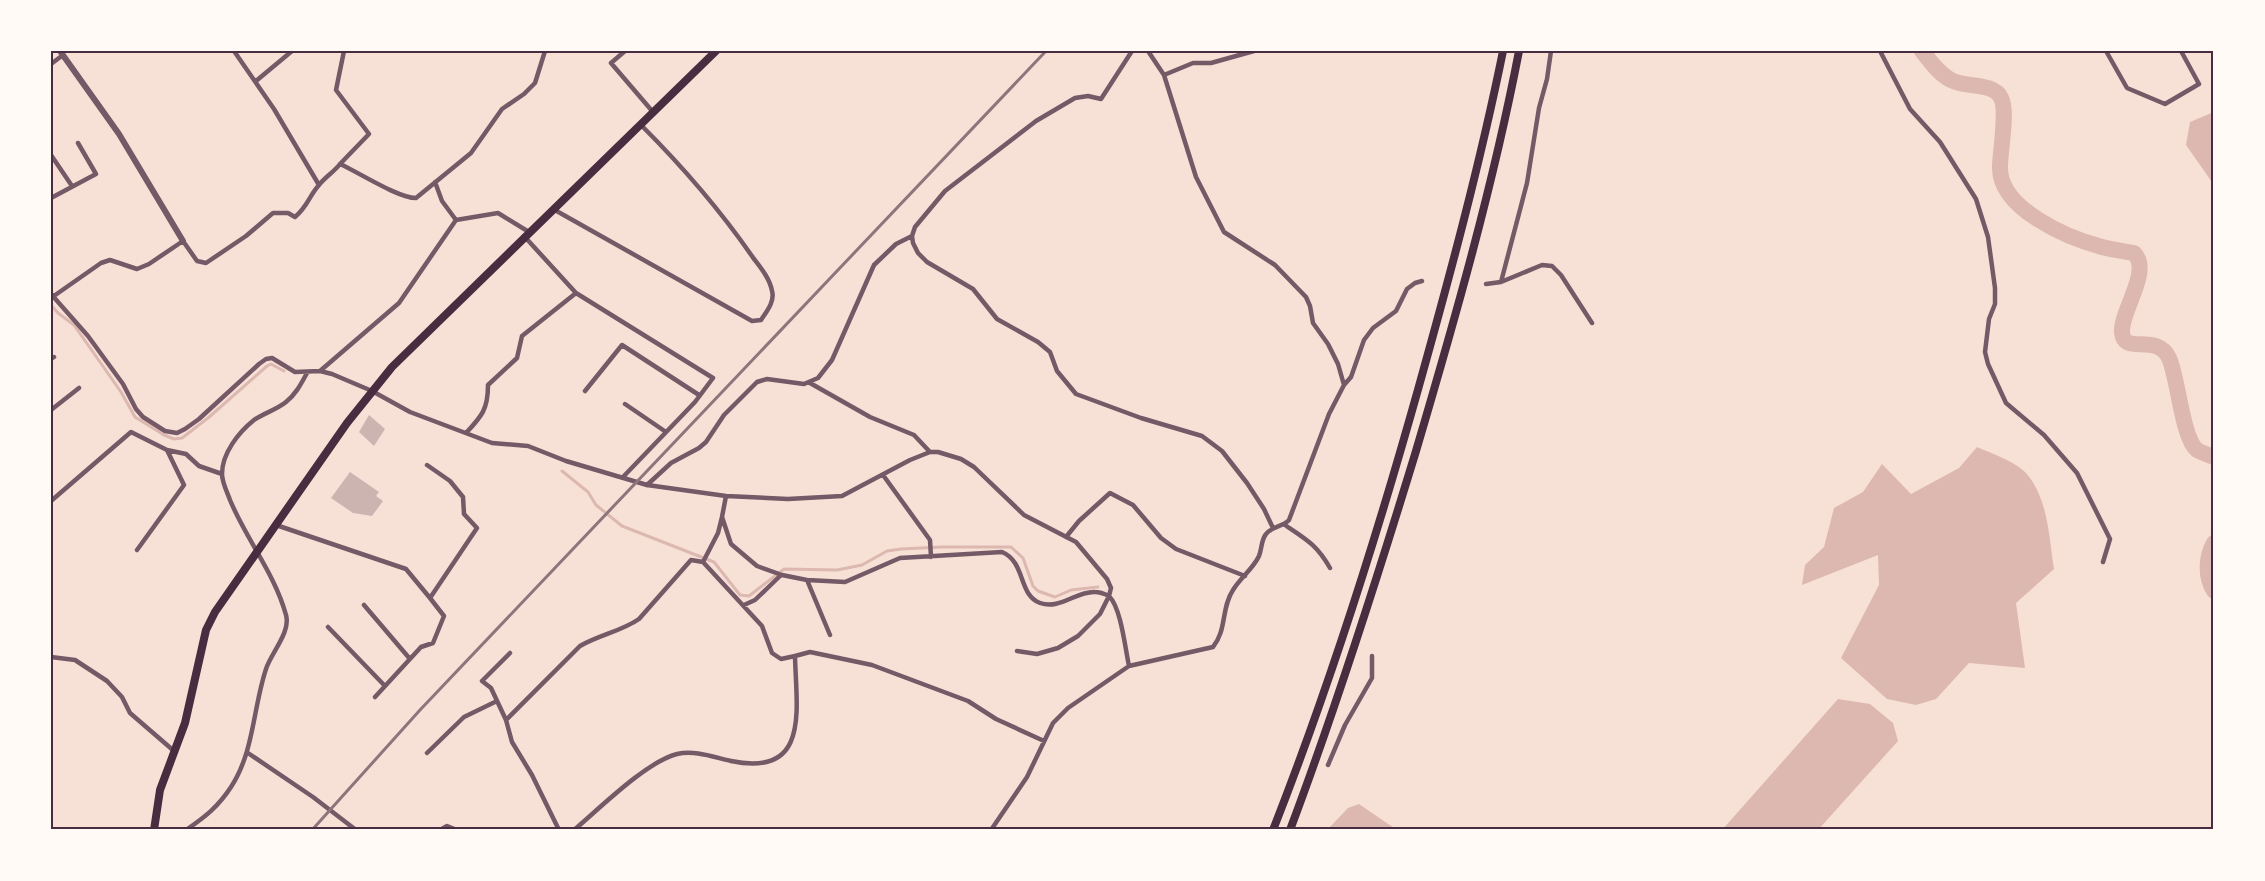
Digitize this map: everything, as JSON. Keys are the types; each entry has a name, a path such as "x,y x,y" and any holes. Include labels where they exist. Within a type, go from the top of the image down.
{"highway":[{"path":"1273,830 1337,650 1398,460 1463,222 1503,51"},
{"path":"1290,830 1351,659 1428,408 1482,213 1519,51"}],"main road":[{"path":"154,830 160,790 194,692 206,630 215,612 372,391 392,367 526,234 716,51"}],"street":[{"path":"234,51 256,81 319,185"},
{"path":"256,81 292,51"},
{"path":"51,64 61,53 119,134 183,241 197,261 206,263 246,236 273,213 288,213 295,217 306,208 319,185 369,134 336,90 344,51"},
{"path":"340,164 410,198 416,198 471,153 502,109 525,94 535,83 545,51"},
{"path":"625,51 611,63 653,112"},
{"path":"1132,51 1101,99 1088,96 1075,98 1036,121 945,191 915,227 912,236 918,253 927,262 973,289 997,319 1038,342 1050,352 1057,371 1076,394 1141,418 1202,435 1222,451 1247,483 1273,528"},
{"path":"1148,51 1164,75 1197,177 1224,232 1275,265 1306,297 1313,323 1333,354 1344,385"},
{"path":"1164,75 1193,63 1211,63 1254,51"},
{"path":"1501,282 1527,183 1551,51"},
{"path":"1880,51 1910,109 1940,142 1976,199 1988,237 1995,288 1995,304 1989,319 1984,352 1988,364 2006,403 2044,435 2078,473 2110,539 2103,562"},
{"path":"2106,51 2127,88 2165,104 2199,84 2181,51"},
{"path":"553,209 752,321 761,320 770,308 773,292 768,279 745,246 679,164 640,124"},
{"path":"51,198 96,174 78,143"},
{"path":"51,155 72,186"},
{"path":"435,182 442,201 456,220"},
{"path":"183,241 137,269 110,260 101,263 52,296 88,336 123,384 136,410 165,431 177,433 185,429 266,359 272,358 295,372 307,373 320,370 399,303 456,220 498,213 526,234 576,293 713,378 623,477"},
{"path":"647,485 671,464 706,442 724,415 757,381 767,379 804,384 818,378 832,360 874,265 896,244 912,236"},
{"path":"1486,284 1501,282 1542,265 1552,266 1561,274 1592,323"},
{"path":"991,830 1027,777 1053,723 1068,708 1129,666 1213,647 1220,638 1224,611 1233,590 1258,556 1264,535 1273,528 1285,525 1289,520 1329,414 1344,385 1351,377 1364,340 1373,328 1396,311 1407,289 1422,281"},
{"path":"466,433 480,418 488,404 488,385 517,358 522,336 576,293"},
{"path":"585,391 622,345 699,395"},
{"path":"320,370 372,391 410,412 492,443 528,446 566,461 647,485 726,496 788,499 842,496 930,452"},
{"path":"186,830 203,820 216,807 232,785 248,753 258,694 269,660 285,630 287,617 276,590 236,514 222,474 226,458 235,438 254,420 285,402 300,388 307,373"},
{"path":"810,383 870,417 914,435 930,452 961,459 974,467 1024,515 1076,542 1107,579 1111,588 1100,614 1078,636 1058,648 1037,654 1017,651"},
{"path":"51,410 78,388"},
{"path":"626,404 666,432"},
{"path":"52,498 131,432 167,450 186,454 199,466 222,474"},
{"path":"137,550 184,485 167,450"},
{"path":"427,465 450,481 463,497 464,514 477,528 430,598"},
{"path":"883,475 930,540 931,557"},
{"path":"1066,537 1079,521 1110,493 1134,505 1161,538 1176,549 1245,576"},
{"path":"703,562 718,533 726,496"},
{"path":"722,517 731,544 757,566 782,575 807,580 845,582 900,558 1002,552 1010,555 1016,561 1029,594 1039,603 1058,604 1094,592 1109,596 1115,602 1119,613 1120,629 1129,666"},
{"path":"276,525 406,569 444,616 433,643 421,647 375,697"},
{"path":"1285,525 1320,551 1330,568"},
{"path":"506,720 580,646 630,626 691,560 703,562 744,605 762,627 772,652 781,659 810,652 872,665 968,701 996,719 1044,741"},
{"path":"744,605 754,600 782,575"},
{"path":"807,580 830,635"},
{"path":"364,605 410,659"},
{"path":"328,627 385,686"},
{"path":"510,653 482,681 491,688 506,720 512,742 532,775 559,830"},
{"path":"574,830 656,762 674,755 689,752 749,764 775,759 792,745 797,729 795,656"},
{"path":"1328,765 1345,725 1372,678 1372,656"},
{"path":"51,657 75,660 107,681 122,697 130,713 174,751"},
{"path":"428,753 464,717 497,701"},
{"path":"248,753 313,797 356,830"},
{"path":"440,830 447,826 457,830"}],"shaded area":[{"path":"2214,112 2214,185 2186,145 2190,122"},
{"path":"1977,447 2010,462 2026,473 2039,494 2046,518 2054,569 2016,603 2025,668 1969,663 1936,699 1916,705 1887,699 1841,658 1879,585 1878,555 1802,585 1805,565 1824,547 1834,508 1863,492 1882,464 1911,494 1959,468"},
{"path":"1838,699 1870,704 1893,723 1898,741 1818,830 1722,830"},
{"path":"1359,804 1397,830 1327,830 1348,808"}],"building":[{"path":"369,415 385,429 374,446 359,432"},
{"path":"350,472 379,492 376,496 383,501 372,516 353,513 331,498"}],"waterway":[{"path":"1922,51 1947,77 1957,82 1986,87 2001,98 2004,112 2000,167 2003,182 2011,196 2023,208 2038,219 2072,237 2102,247 2134,253 2139,261 2140,270 2123,323 2124,339 2128,343 2157,346 2164,350 2172,367 2184,421 2192,443 2197,450 2214,457"},
{"path":"51,305 74,325 121,392 135,417 174,439 182,438 208,418 267,366 271,364 284,371"},
{"path":"562,471 588,492 596,505 622,526 714,562 740,595 749,596 784,569 837,570 862,565 887,551 941,547 1011,547 1023,558 1033,586 1038,591 1055,597 1071,590 1098,587"},
{"path":"2214,543 2209,554 2208,567 2209,579 2214,591"}],"railway":[{"path":"312,830 420,710 1046,51"}]}
